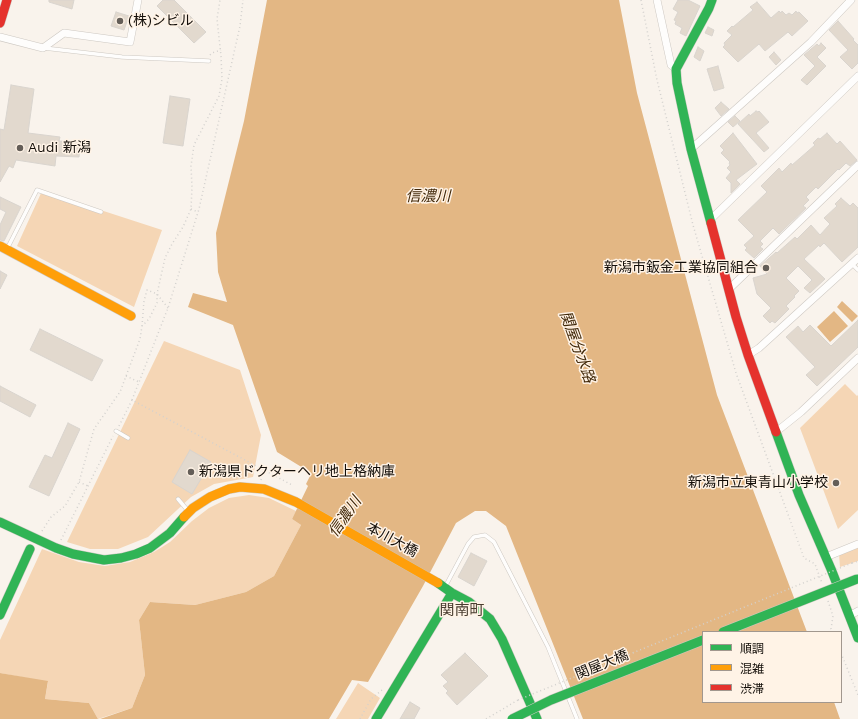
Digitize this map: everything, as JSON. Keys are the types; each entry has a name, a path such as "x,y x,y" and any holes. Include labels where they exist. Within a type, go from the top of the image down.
{"street":[{"path":"0,23 7,0"},
{"path":"0,37 43,48 64,33 130,42 138,0"},
{"path":"656,0 671,65 676,69"},
{"path":"712,0 676,69 677,83 691,149 728,289 748,355 799,495 826,557 858,638"},
{"path":"691,149 811,42 851,0"},
{"path":"710,220 858,76"},
{"path":"728,289 858,165"},
{"path":"3,248 131,316"},
{"path":"748,355 759,348 858,258"},
{"path":"776,432 800,412 858,358"},
{"name":"本川大橋","path":"0,522 56,548 89,558 104,560 136,554 150,548 170,533 193,508 210,497 240,487 264,489 296,502 433,579 469,602 490,619 502,639 537,719"},
{"path":"826,557 858,544"},
{"path":"1,609 30,549"},
{"path":"726,631 857,579"},
{"path":"376,719 448,590"},
{"path":"849,616 858,611"},
{"name":"関屋大橋","path":"512,719 551,700 702,640"}],"lane":[{"path":"43,48 122,57 209,61"},
{"path":"3,248 37,190 101,212"},
{"path":"852,264 858,270"},
{"path":"116,431 128,438"},
{"path":"178,499 190,513"},
{"path":"448,590 468,544 474,537 485,535 494,542 548,647 577,719"}],"path":[{"path":"142,326 148,320 157,303 157,294 164,258 183,227 191,209 191,166 194,145 219,96 222,79 221,50 217,19 220,0"},
{"path":"56,548 132,400 168,308 198,212 240,26 243,0"},
{"path":"209,61 209,57 212,53 221,50"},
{"path":"191,209 198,212"},
{"path":"36,539 51,517 65,506 79,482 94,428 120,392 140,339 144,301 147,290 157,294 168,308"},
{"path":"126,376 139,382"},
{"path":"132,400 292,485"},
{"path":"79,482 88,486"},
{"path":"486,719 518,700 858,561"},
{"path":"842,655 858,695"}],"shaded area":[{"path":"42,191 162,230 134,307 17,246"},
{"path":"164,341 240,370 261,435 253,477 214,484 191,497 148,537 118,549 90,549 67,542"},
{"name":"新潟市立東青山小学校","path":"845,384 857,396 858,395 858,510 838,529 800,428"},
{"path":"249,495 269,498 296,511 292,519 301,525 274,576 246,592 195,605 150,602 139,620 145,675 132,708 98,719 89,703 45,699 48,682 0,673 0,640 42,549 79,562 105,566 130,562 154,552 170,542 192,521 209,508 229,498"},
{"path":"858,546 858,561 840,567 839,554"},
{"path":"358,683 380,698 368,719 336,719"}],"water":[{"name":"信濃川","path":"267,0 619,0 637,93 717,395 807,631 702,631 702,703 834,703 840,719 583,719 506,526 486,511 475,511 456,523 423,586 368,682 352,680 329,719 100,719 132,708 145,675 139,620 150,602 195,605 246,592 274,576 301,525 292,519 308,486 306,484 310,476 308,471 277,452 233,325 188,307 193,293 227,302 218,272 216,233 244,121"},
{"path":"842,301 858,316 852,322 837,307"},
{"path":"834,311 848,326 830,342 817,327"},
{"path":"0,673 48,681 45,699 89,703 98,719 0,719"}],"building":[{"path":"49,0 74,0 72,9 49,2"},
{"path":"163,0 174,0 206,32 194,43 157,6"},
{"path":"678,0 688,0 700,6 686,36 680,33 682,28 675,24 676,21 674,20 678,12 673,9"},
{"path":"757,2 771,18 779,11 781,13 782,11 786,15 789,13 792,15 796,11 808,21 792,36 788,32 765,51 759,44 738,62 723,47 725,45 724,43 732,35 727,31 753,10 750,7"},
{"name":"(株)シビル","path":"116,12 129,16 124,30 111,26"},
{"path":"838,21 858,45 858,63 852,69 840,57 848,50 829,30"},
{"path":"708,27 714,30 712,36 705,33"},
{"path":"821,43 826,48 817,57 826,66 807,85 801,80 815,66 804,55 817,44 819,46"},
{"path":"698,47 704,51 700,61 694,57"},
{"path":"774,52 781,60 776,65 769,57"},
{"path":"718,66 724,88 714,91 707,69"},
{"path":"11,85 34,89 28,133 60,137 59,141 80,142 79,157 56,156 55,166 16,160 13,168 9,166 0,182 0,129 4,130"},
{"path":"170,96 190,99 183,146 163,143"},
{"path":"721,102 729,109 721,116 715,108"},
{"path":"756,111 759,111 769,122 756,133 769,148 764,152 738,124 749,114 750,116"},
{"path":"735,116 740,121 733,127 728,122"},
{"path":"733,133 757,164 736,180 740,184 731,193 731,183 726,178 731,172 727,168 730,165 730,162 721,153 724,150 720,146"},
{"path":"827,133 837,144 840,141 857,160 850,166 846,163 818,189 816,187 806,197 809,200 803,206 806,208 779,234 773,228 760,241 763,244 760,247 763,249 754,258 745,250 747,248 744,245 754,236 738,220 767,192 761,186 779,168 782,172 791,163 792,165 815,145 813,143 818,138 820,139"},
{"path":"0,197 21,207 4,241 0,240 0,225 6,212 0,209"},
{"path":"841,198 850,206 853,203 858,208 858,247 842,262 824,243 820,247 819,245 804,259 825,279 810,293 804,288 812,280 798,266 786,278 799,291 786,306 789,309 775,323 772,321 770,323 763,316 771,308 757,294 753,278 767,274 760,266 795,237 797,239 811,225 820,235 830,224 824,218 837,206 835,204"},
{"path":"0,271 7,275 0,289"},
{"path":"858,320 858,347 817,386 806,375 815,367 786,337 798,326 803,332 810,325 831,346"},
{"path":"40,329 103,360 92,381 30,350"},
{"path":"0,386 36,405 30,417 0,401"},
{"path":"68,423 80,429 49,496 29,487 45,455 52,458"},
{"name":"新潟県ドクターヘリ地上格納庫","path":"190,450 211,462 192,494 172,482"},
{"path":"471,553 487,561 474,586 458,577"},
{"path":"465,653 488,676 457,705 446,693 448,691 443,686 448,682 441,675"},
{"path":"410,702 420,708 414,719 400,719"}],"traffic: fast":[{"path":"711,223 691,149 677,83 676,69 712,0"},
{"path":"776,432 799,495 831,569 858,638"},
{"path":"0,522 56,548 73,554 104,560 121,558 150,548 170,533 184,517"},
{"path":"0,615 30,549"},
{"path":"726,631 857,579"},
{"path":"438,583 452,593 469,602 490,619 502,639 537,719"},
{"path":"376,719 452,593"},
{"path":"512,719 551,700 702,640"}],"traffic: slow":[{"path":"0,246 131,316"},
{"path":"184,517 193,508 210,497 229,489 240,487 264,489 296,502 438,583"}],"traffic: jam":[{"path":"0,23 7,0"},
{"path":"711,223 736,317 776,432"}],"place":[{"name":"(株)シビル","path":"120,21"},
{"name":"Audi 新潟","path":"20,148"},
{"name":"新潟市鈑金工業協同組合","path":"766,268"},
{"name":"新潟県ドクターヘリ地上格納庫","path":"191,472"},
{"name":"新潟市立東青山小学校","path":"836,483"}],"district":[{"name":"関南町","path":"462,611"}],"water label":[{"name":"関屋分水路","path":"577,347"}]}
